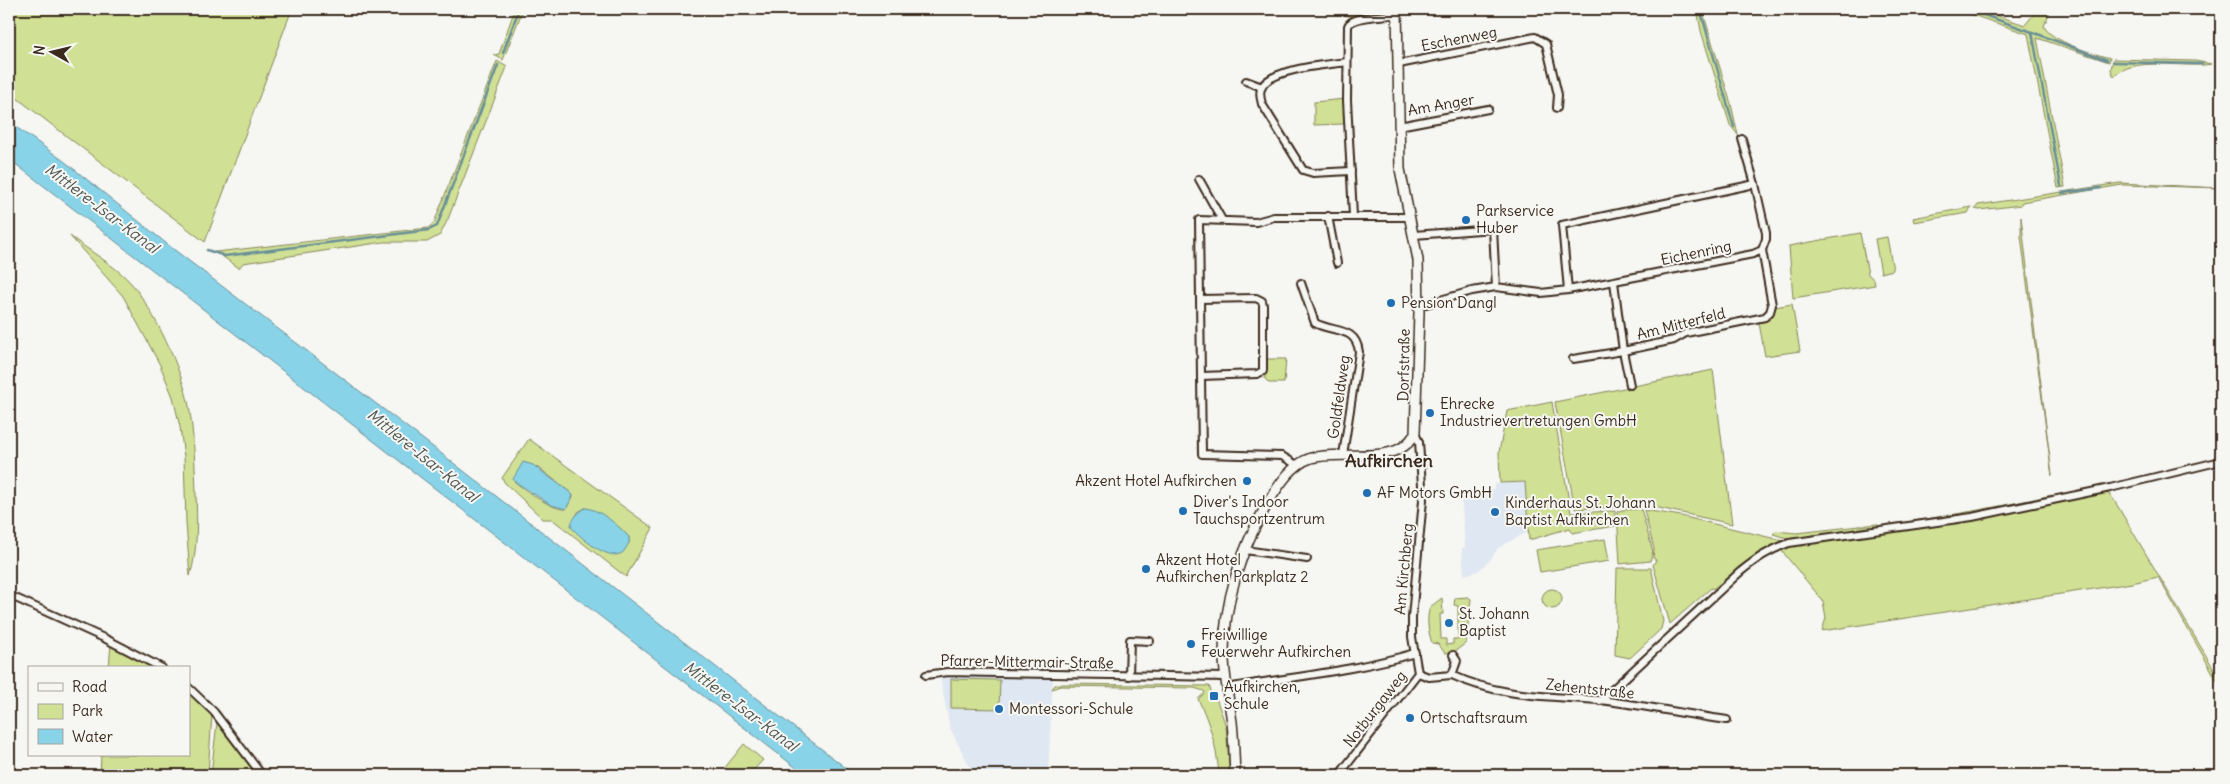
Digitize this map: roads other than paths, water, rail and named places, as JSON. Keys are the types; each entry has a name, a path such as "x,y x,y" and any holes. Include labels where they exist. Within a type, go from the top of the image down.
{"street":[{"path":"1353,216 1347,30 1349,22 1356,19 1397,11"},
{"name":"Dorfstraße","path":"1397,11 1400,169 1418,260 1419,306 1415,433 1409,444"},
{"name":"Eschenweg","path":"1399,64 1535,37 1546,44 1558,95 1557,108"},
{"path":"1347,62 1291,70 1271,78 1262,87 1260,96 1262,104 1303,170 1313,174 1351,171"},
{"path":"1246,81 1262,87"},
{"name":"Am Anger","path":"1399,126 1488,109"},
{"path":"1742,139 1766,233 1762,250"},
{"path":"1199,179 1222,220"},
{"path":"1568,290 1562,225 1755,184"},
{"path":"1328,216 1337,263"},
{"path":"1298,465 1282,456 1202,454 1199,220 1256,222 1274,217 1410,217"},
{"path":"1414,235 1493,229 1496,287"},
{"name":"Eichenring","path":"1419,306 1472,291 1496,287 1541,293 1568,290 1756,253 1762,250"},
{"name":"Am Mitterfeld","path":"1573,359 1674,340 1686,332 1765,317 1770,312 1772,305 1762,250"},
{"name":"Am Mitterfeld","path":"1614,282 1623,351 1630,384"},
{"name":"Goldfeldweg","path":"1301,283 1315,323 1352,335 1358,344 1359,352 1343,455"},
{"path":"1200,299 1256,298 1262,301 1263,305 1263,372 1257,374 1202,376"},
{"name":"Am Kirchberg","path":"1415,433 1419,442 1423,500 1412,617 1415,653"},
{"path":"1235,775 1226,677 1225,635 1228,605 1254,528 1274,494 1298,465 1309,458 1391,453 1401,450 1409,444 1416,450 1420,458"},
{"path":"1600,700 1759,556 1789,543 1972,517 2129,484 2221,461"},
{"path":"1245,550 1307,559"},
{"path":"9,595 106,639 158,666"},
{"name":"Pfarrer-Mittermair-Straße","path":"1129,676 1130,640 1150,640"},
{"path":"1227,688 1289,677 1356,669 1415,653"},
{"name":"Notburgaweg","path":"1339,775 1418,673 1415,653"},
{"path":"1418,673 1429,677 1452,675 1457,661 1453,655"},
{"name":"Pfarrer-Mittermair-Straße","path":"926,675 947,672 1226,677"},
{"name":"Zehentstraße","path":"1452,675 1478,686 1537,696 1600,700 1727,720"},
{"path":"190,689 220,719 262,775"}],"water":[{"name":"Mittlere-Isar-Kanal","path":"9,122 64,161 172,248 429,444 855,775 805,775 9,159"},
{"path":"523,462 533,465 571,493 573,496 566,509 551,505 514,481 513,479"},
{"path":"585,508 597,511 615,523 629,537 629,543 622,553 616,555 609,554 594,547 571,527 574,519"}],"waterway":[{"path":"503,53 519,9"},
{"path":"1700,9 1734,127"},
{"path":"1967,9 2032,32 2061,186"},
{"path":"2032,32 2107,60"},
{"path":"2114,62 2202,64"},
{"path":"207,250 225,256 429,230 437,226 498,65"},
{"path":"2062,193 2101,188"}],"place":[{"name":"Parkservice Huber","path":"1466,220"},
{"name":"Pension Dangl","path":"1391,303"},
{"name":"Ehrecke Industrievertretungen GmbH","path":"1430,413"},
{"name":"Akzent Hotel Aufkirchen","path":"1247,481"},
{"name":"AF Motors GmbH","path":"1367,493"},
{"name":"Diver's Indoor Tauchsportzentrum","path":"1183,511"},
{"name":"Kinderhaus St. Johann Baptist Aufkirchen","path":"1495,512"},
{"name":"Akzent Hotel Aufkirchen Parkplatz 2","path":"1146,569"},
{"name":"St. Johann Baptist","path":"1449,623"},
{"name":"Freiwillige Feuerwehr Aufkirchen","path":"1191,644"},
{"name":"Aufkirchen, Schule","path":"1214,696"},
{"name":"Montessori-Schule","path":"999,709"},
{"name":"Ortschaftsraum","path":"1410,718"}],"district":[{"name":"Aufkirchen","path":"1389,461"}]}
